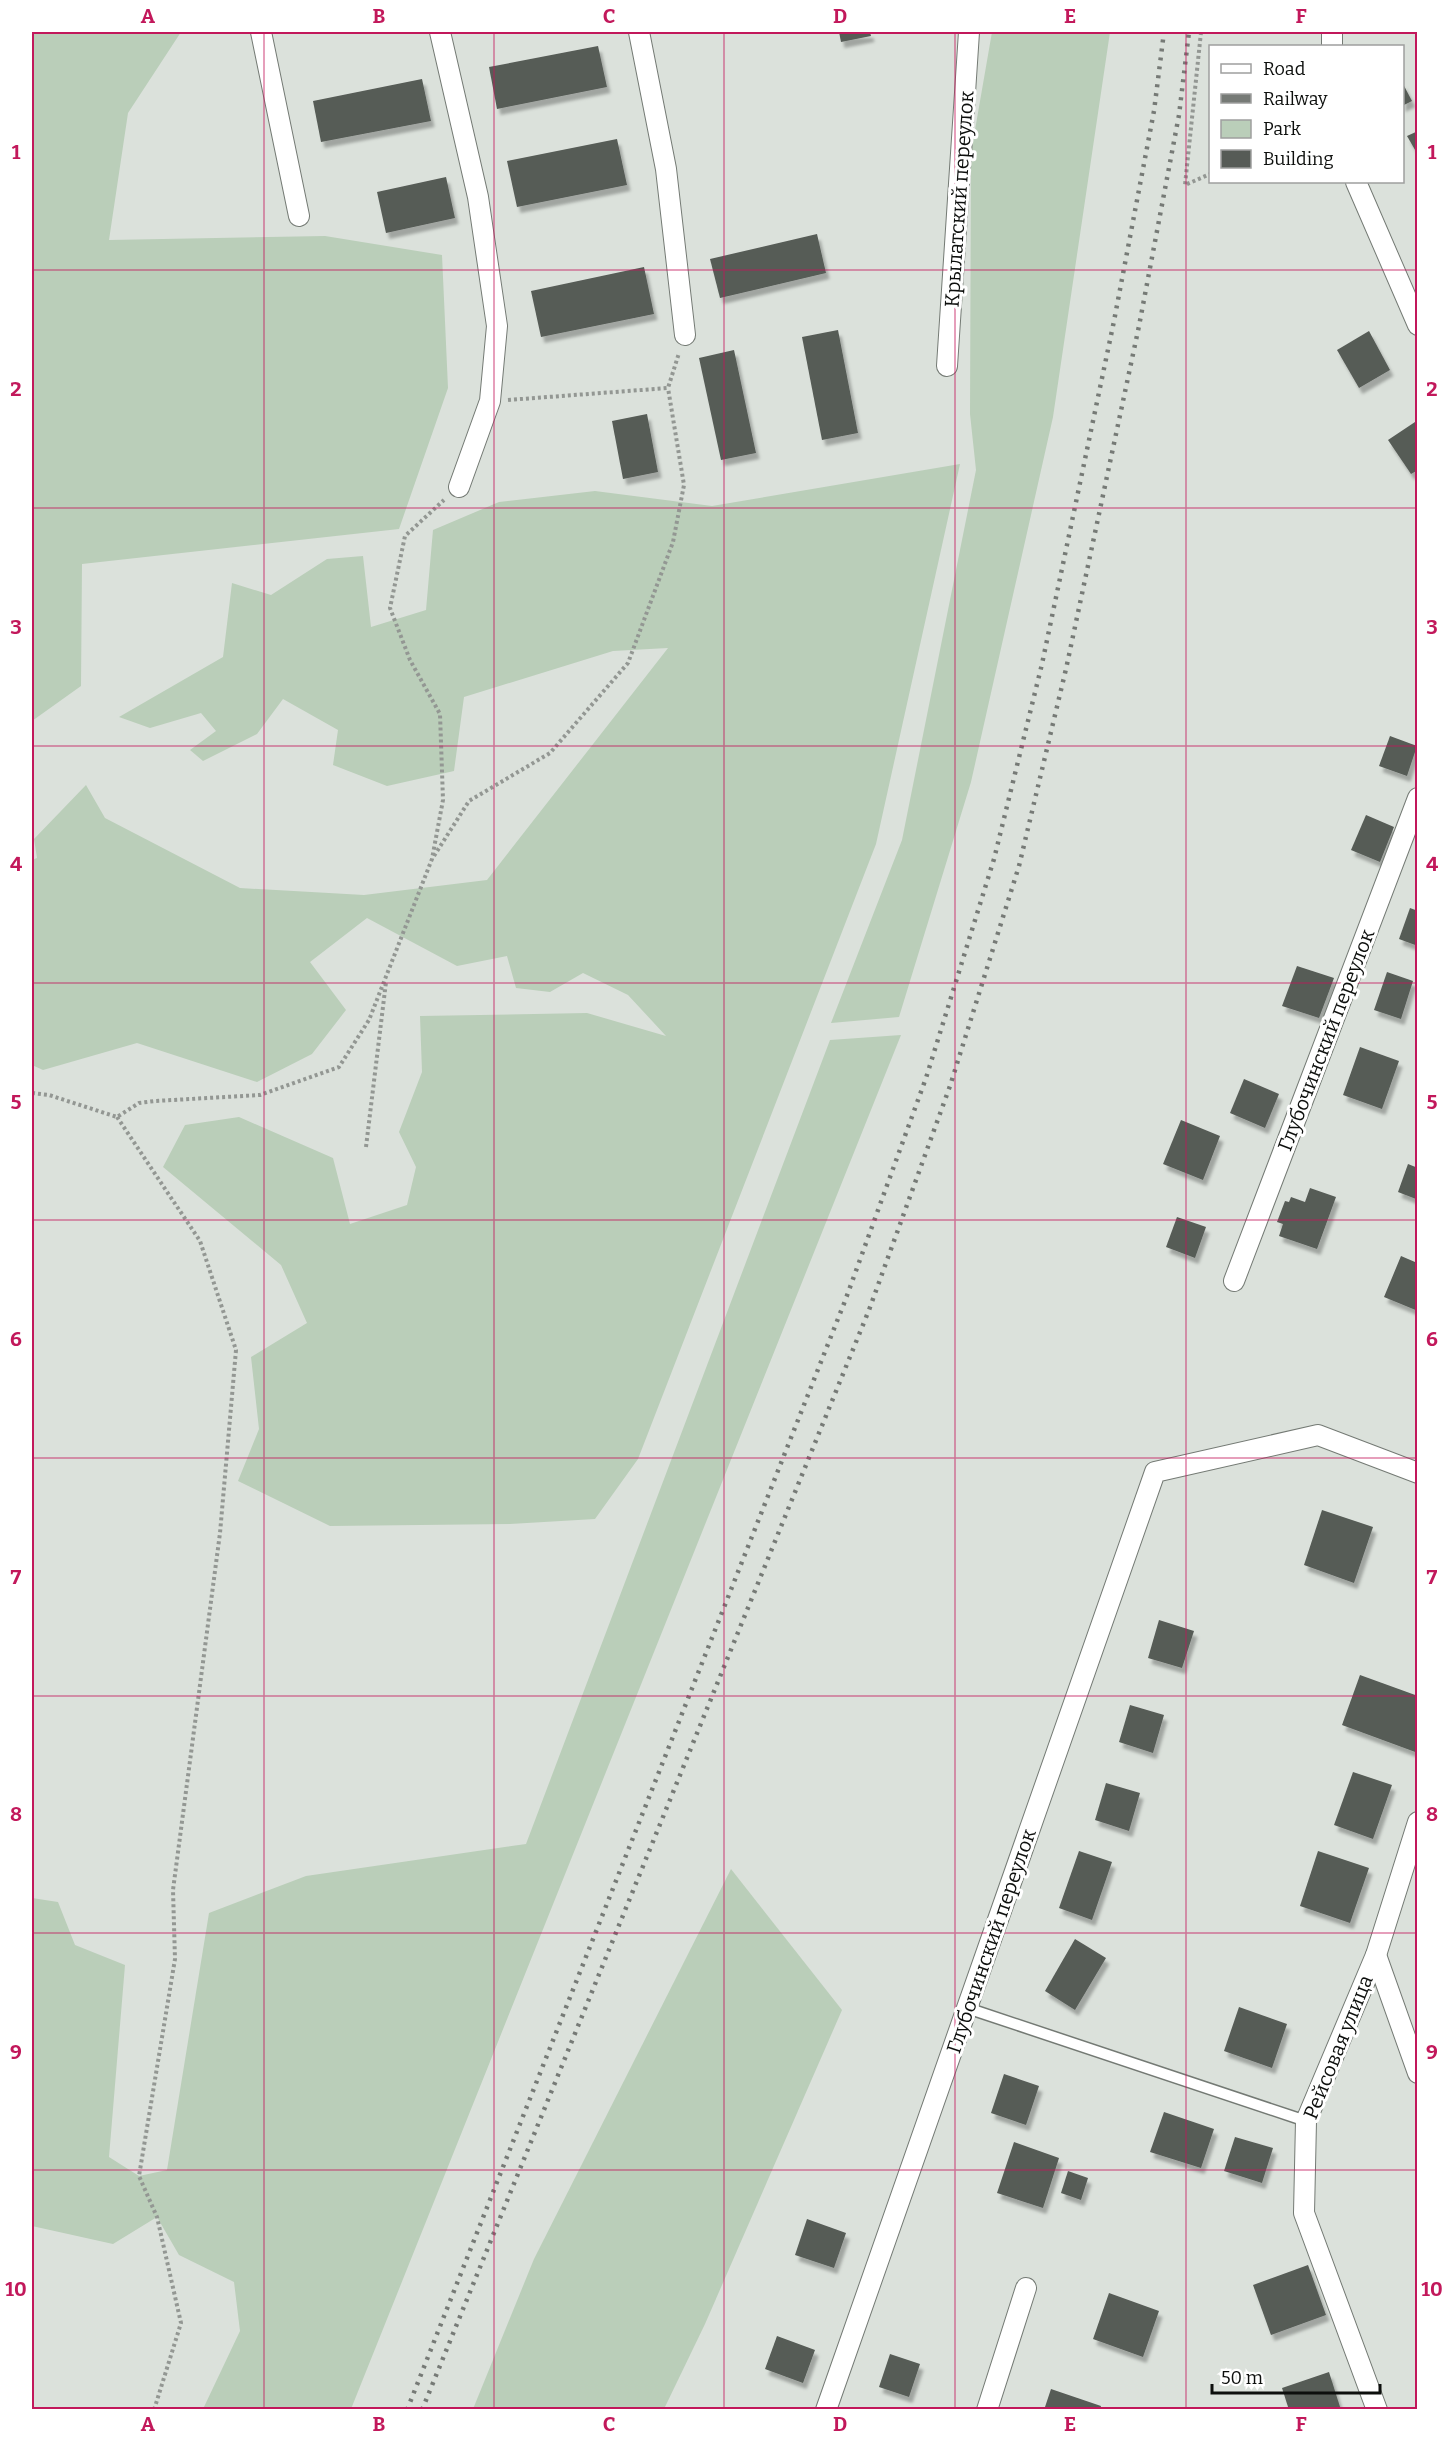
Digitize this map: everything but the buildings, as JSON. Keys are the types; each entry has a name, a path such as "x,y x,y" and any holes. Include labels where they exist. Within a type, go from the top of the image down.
{"street":[{"path":"261,32 299,216"},
{"path":"440,32 478,197 497,326 490,401 459,487"},
{"path":"639,32 666,169 685,335"},
{"name":"Крылатский переулок","path":"947,366 969,32"},
{"path":"1356,183 1418,325"},
{"name":"Глубочинский переулок","path":"1234,1281 1418,798"},
{"name":"Глубочинский переулок","path":"826,2409 1155,1472 1318,1435 1418,1473"},
{"name":"Рейсовая улица","path":"1377,2409 1304,2213 1306,2121 1376,1955 1418,1822"},
{"path":"1376,1955 1418,2073"},
{"path":"987,2409 1026,2288"}],"lane":[{"path":"967,2008 1306,2121"}],"path":[{"path":"1201,32 1185,185 1209,174"},
{"path":"432,859 470,801 550,753 628,663 672,542 684,485 668,388 685,335"},
{"path":"490,401 668,388"},
{"path":"117,1117 139,1103 260,1095 339,1066 369,1020 432,859 443,800 440,714 410,660 390,608 405,536 459,487"},
{"path":"366,1147 387,975"},
{"path":"32,1093 49,1095 117,1117 200,1241 236,1350 220,1533 173,1890 175,1959 139,2176 158,2217 181,2323 154,2409"}],"green space":[{"path":"32,32 181,32 128,113 109,240 325,236 442,255 448,388 399,529 82,564 81,686 32,721"},
{"path":"992,32 1110,32 1053,417 971,782 899,1017 831,1023 902,840 976,470 970,414 971,153"},
{"path":"960,464 876,844 638,1459 595,1519 510,1524 330,1526 238,1481 259,1429 251,1357 307,1323 281,1265 163,1167 185,1125 239,1117 333,1158 350,1224 407,1205 416,1167 399,1132 422,1072 420,1016 587,1013 666,1036 628,995 583,973 550,992 516,988 507,956 457,966 367,918 310,962 346,1010 312,1054 257,1082 137,1043 43,1070 32,1065 32,860 37,858 34,839 86,785 105,818 240,888 364,895 487,880 668,648 613,651 464,697 454,771 387,786 333,765 338,730 283,699 257,734 203,761 190,750 216,731 201,713 150,728 119,717 223,657 232,583 271,595 327,559 363,556 371,627 426,610 433,530 499,502 595,491 712,506"},
{"path":"901,1035 351,2409 203,2409 240,2331 234,2282 179,2255 157,2217 113,2244 32,2226 32,1898 58,1902 75,1945 125,1965 109,2157 139,2176 167,2170 209,1913 306,1876 526,1844 830,1040"},
{"path":"731,1869 842,2010 705,2324 664,2409 473,2409 534,2259"}],"railway":[{"path":"407,2410 845,1301 926,1078 994,859 1042,664 1114,321 1154,111 1164,32"},
{"path":"422,2410 869,1310 950,1086 1019,866 1066,669 1139,326 1179,115 1189,32"}]}
